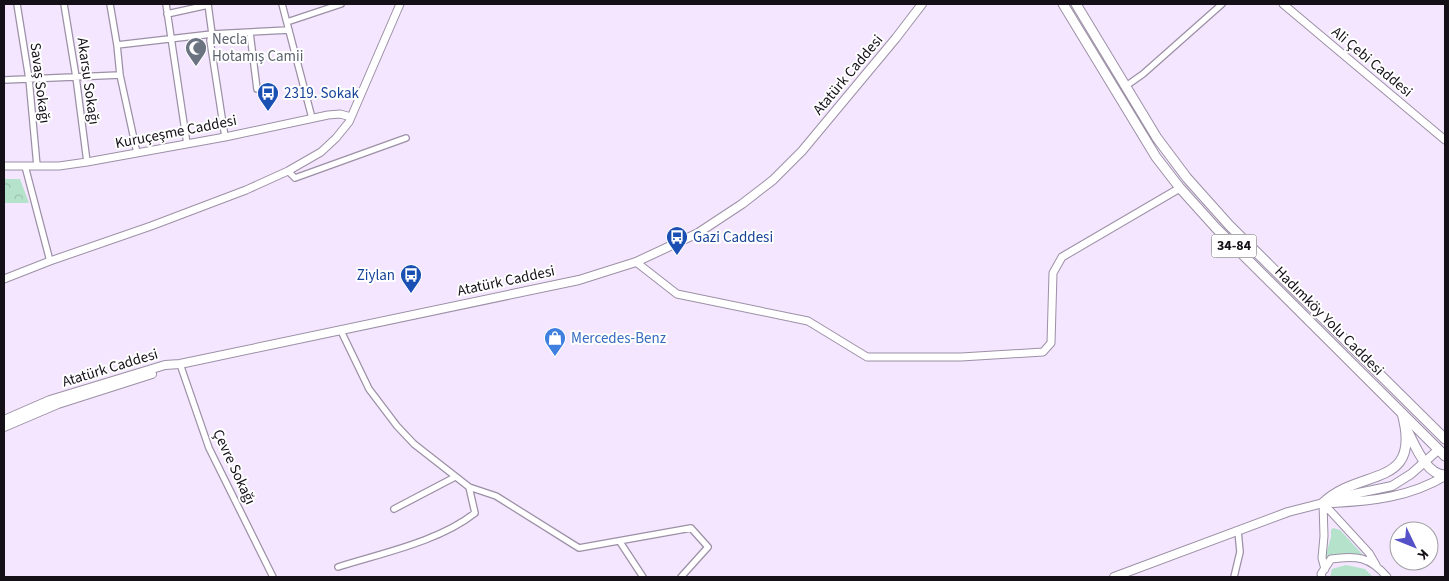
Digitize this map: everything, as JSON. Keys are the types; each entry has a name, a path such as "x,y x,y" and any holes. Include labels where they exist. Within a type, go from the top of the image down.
{"main road":[{"name":"Atatürk Caddesi","path":"4,420 50,400 165,365 180,364 371,322 580,280 636,262 698,233 742,204 773,180 802,151 922,4"},
{"name":"Hadımköy Yolu Caddesi","path":"1063,4 1143,136 1180,188 1216,228 1402,413 1442,449 1445,456"},
{"name":"Hadımköy Yolu Caddesi","path":"1076,4 1168,153 1209,204 1445,439"},
{"path":"4,427 58,404 180,364"},
{"path":"1402,413 1406,428 1424,461 1434,473 1445,476"},
{"path":"1323,503 1338,492 1382,475 1396,467 1405,454 1406,428"},
{"path":"1114,577 1288,512 1344,496 1392,486 1411,474 1424,461 1442,449"},
{"path":"1323,503 1356,502 1400,495 1422,488 1445,476"}],"street":[{"name":"Savaş Sokağı","path":"17,4 29,79 37,166"},
{"name":"Akarsu Sokağı","path":"64,4 87,162"},
{"path":"110,4 120,75 137,153"},
{"path":"166,4 187,144"},
{"path":"167,14 208,4 212,34 210,40 224,137"},
{"path":"282,4 312,118"},
{"path":"287,22 341,4"},
{"path":"4,279 246,190 306,162 333,141 351,117 400,4"},
{"path":"1126,86 1143,74 1222,4"},
{"name":"Ali Çebi Caddesi","path":"1283,4 1445,140"},
{"path":"116,45 212,34 289,30"},
{"path":"250,33 257,89"},
{"path":"4,80 120,75"},
{"name":"Kuruçeşme Caddesi","path":"4,166 59,166 224,137 312,118 340,114 351,117"},
{"path":"288,171 296,178 406,138"},
{"path":"25,166 50,261"},
{"path":"636,262 677,294 808,321 867,357 961,357 1043,352 1051,343 1053,273 1062,258 1180,188"},
{"path":"341,330 369,388 397,426 414,444 455,477 470,487 496,496 579,548 691,528 708,547 681,577"},
{"name":"Çevre Sokağı","path":"180,364 208,448 273,577"},
{"path":"394,509 455,477"},
{"path":"338,567 441,534 464,522 475,513 470,487"},
{"path":"1323,503 1369,553 1376,565 1387,577"},
{"path":"1323,503 1324,536 1322,558 1325,569"},
{"path":"1234,577 1240,552 1238,531"},
{"path":"620,542 643,577"},
{"path":"1322,577 1321,574 1331,559 1359,558 1376,565"}],"green space":[{"path":"4,179 20,179 29,203 4,203"},
{"path":"1333,528 1340,530 1364,556 1332,556 1325,558"},
{"path":"1346,565 1365,569 1373,577 1330,577 1332,569"}],"place":[{"name":"Necla Hotamış Camii","path":"196,67"},
{"name":"2319. Sokak","path":"268,112"},
{"name":"Gazi Caddesi","path":"677,256"},
{"name":"Ziylan","path":"411,294"},
{"name":"Mercedes-Benz","path":"555,357"}]}
